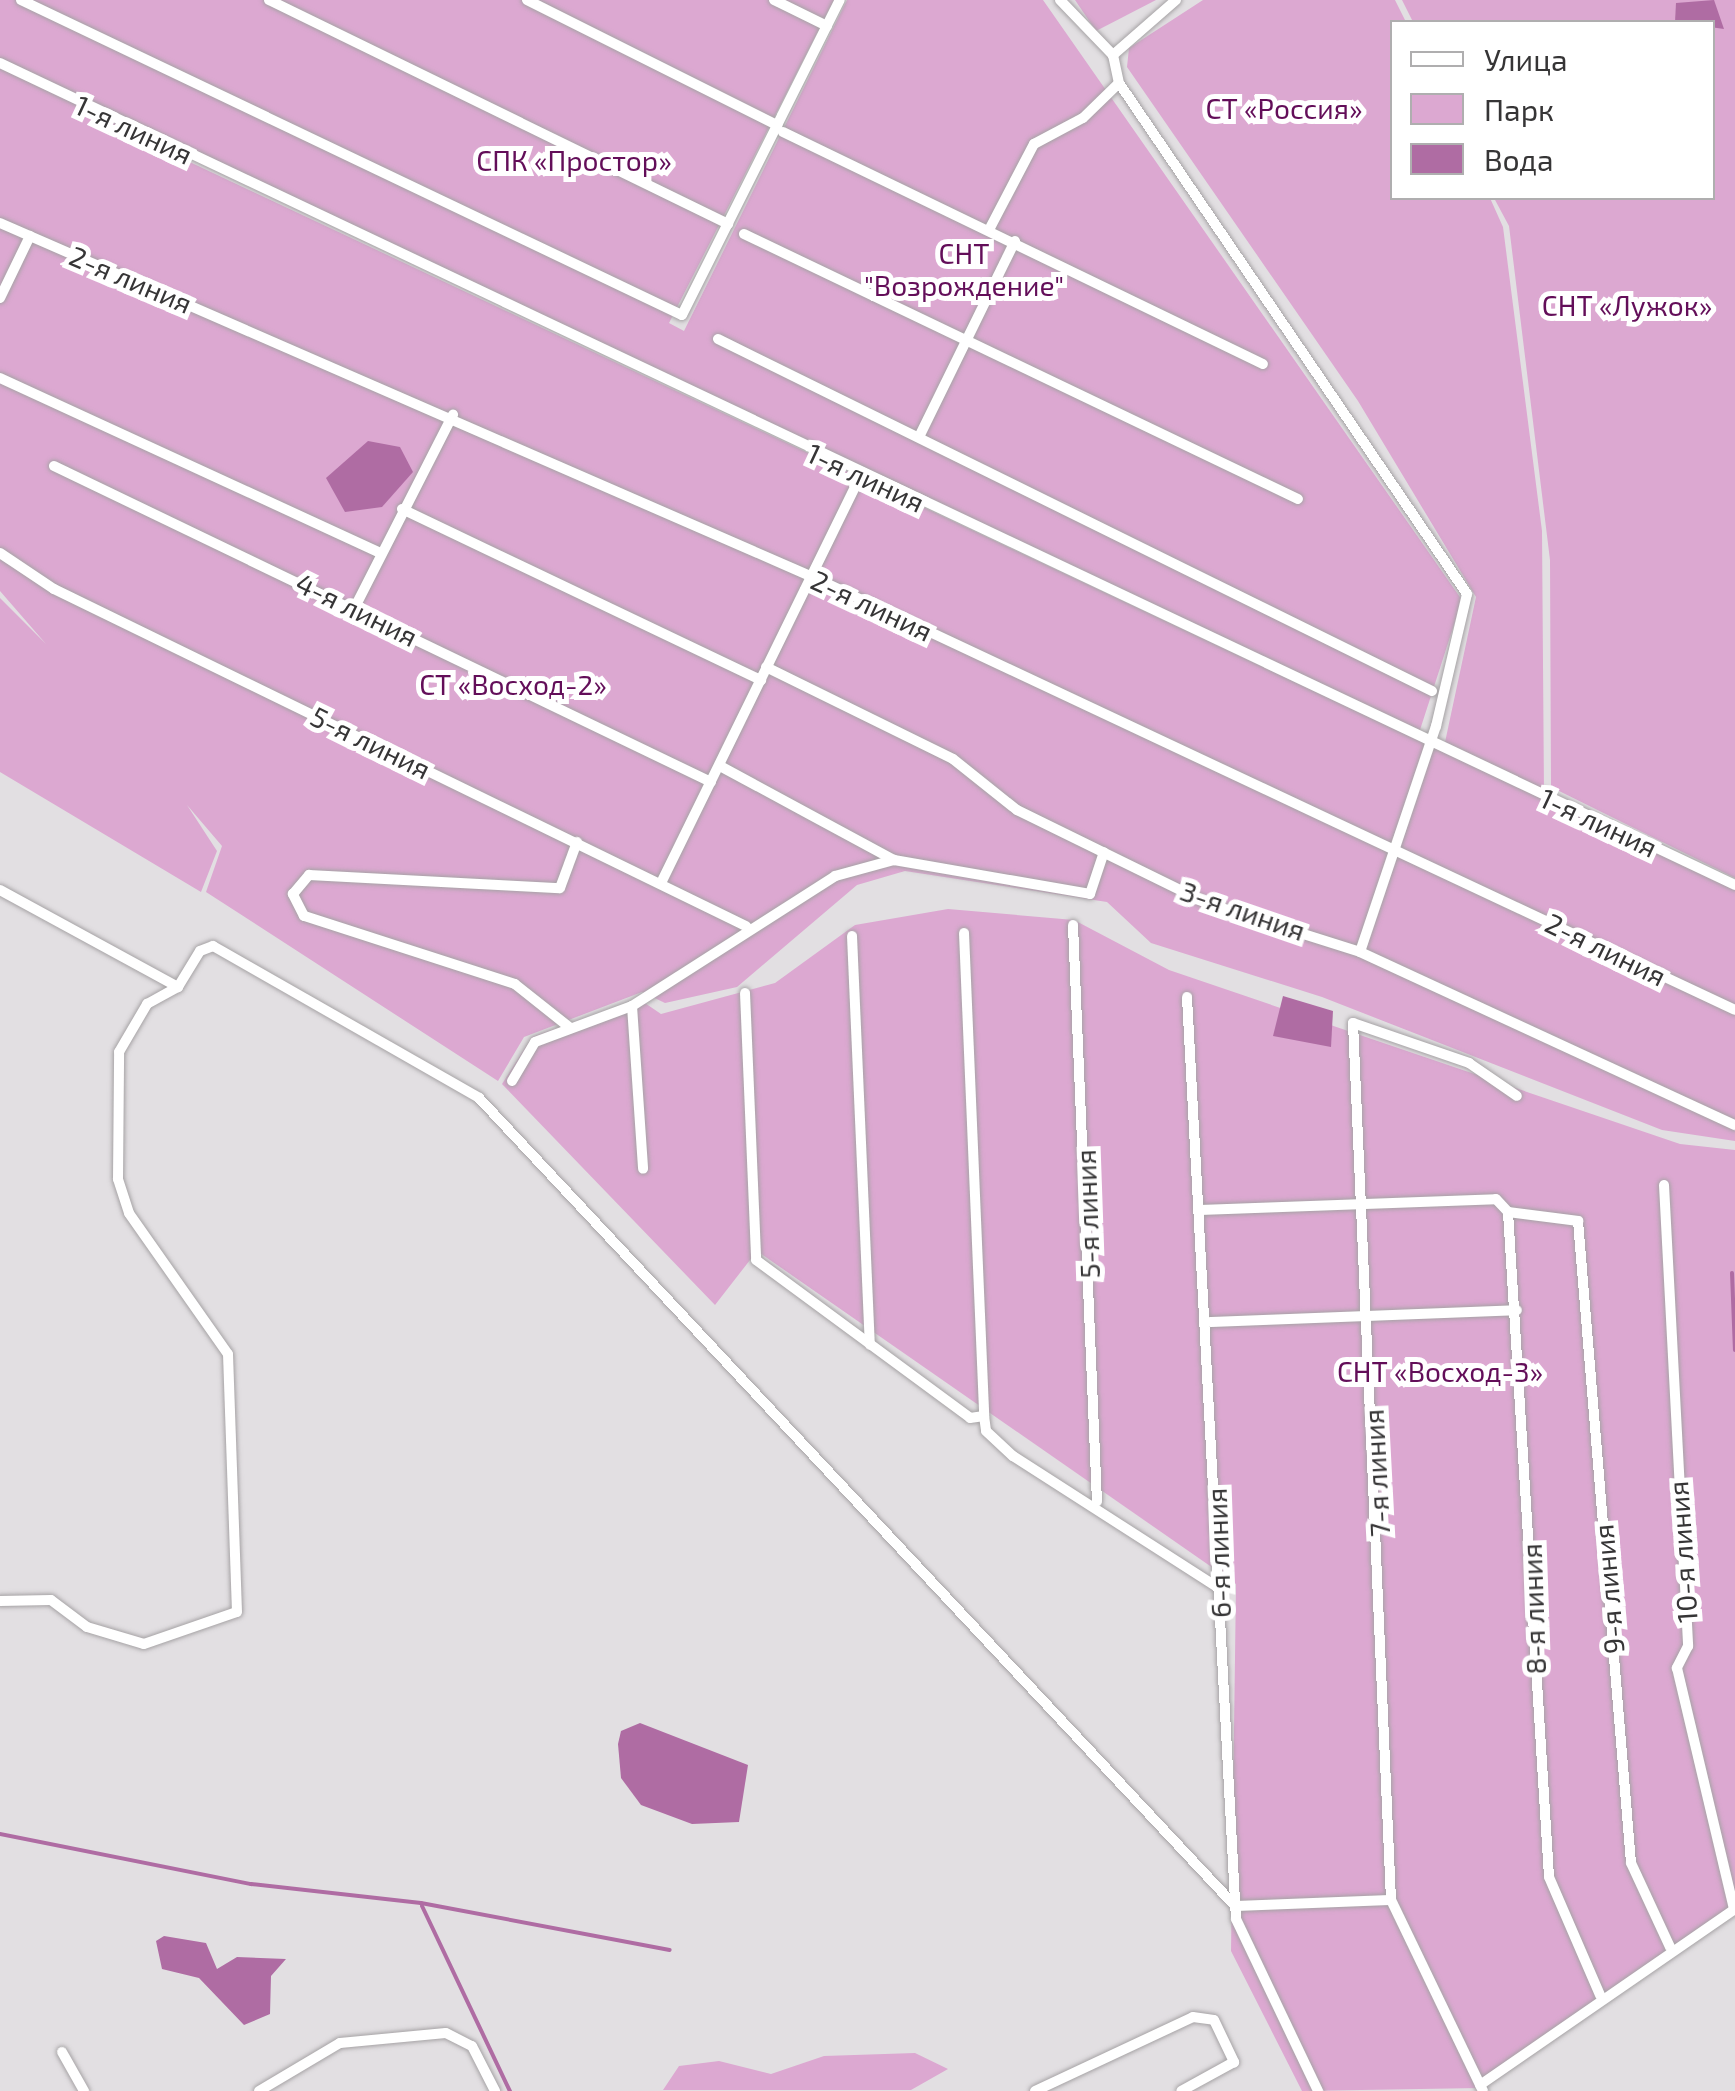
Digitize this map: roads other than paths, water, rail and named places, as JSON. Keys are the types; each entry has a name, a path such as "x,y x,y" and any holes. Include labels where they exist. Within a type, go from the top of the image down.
{"street":[{"path":"21,0 668,314 682,315 780,129 840,0"},
{"path":"269,0 728,224"},
{"path":"527,0 780,129 1263,364"},
{"path":"774,0 827,26"},
{"path":"1060,0 1113,54 1119,83 1462,582 1464,628 1360,952"},
{"path":"1113,54 1176,0"},
{"name":"1-я линия","path":"0,63 1429,744 1735,884"},
{"path":"990,228 1034,144 1119,83"},
{"name":"2-я линия","path":"0,223 452,415 815,578 1735,1010"},
{"path":"744,234 1298,499"},
{"path":"0,298 30,236"},
{"path":"920,435 1015,241"},
{"path":"718,340 920,435 1432,691"},
{"path":"0,378 381,553"},
{"path":"355,607 452,415"},
{"name":"4-я линия","path":"54,466 355,607 712,782"},
{"path":"661,883 766,667 815,578 861,474"},
{"path":"402,509 761,680"},
{"name":"5-я линия","path":"0,553 54,589 746,926"},
{"name":"3-я линия","path":"766,667 953,758 1017,810 1209,904 1360,952 1735,1125"},
{"path":"720,766 894,860 1090,894 1104,852"},
{"path":"570,1028 515,984 304,916 293,894 309,875 560,888 577,842"},
{"path":"512,1080 535,1042 637,1004 746,926 835,876 894,860"},
{"path":"0,890 178,988"},
{"name":"5-я линия","path":"1073,926 1097,1502"},
{"path":"964,933 986,1431 1013,1456 1097,1502 1220,1588"},
{"path":"852,936 870,1345"},
{"path":"0,1601 51,1600 86,1627 144,1644 237,1612 228,1354 129,1213 118,1180 119,1052 147,1004 178,988 200,951 214,946 480,1098 1236,1906 1391,1900"},
{"path":"745,993 756,1260 970,1418 984,1416"},
{"name":"6-я линия","path":"1187,997 1210,1322 1236,1906 1318,2091"},
{"path":"637,1004 643,1169"},
{"name":"7-я линия","path":"1481,2088 1391,1900 1369,1315 1353,1023 1469,1063 1516,1096"},
{"name":"10-я линия","path":"1664,1186 1688,1646 1676,1668 1735,1909"},
{"path":"1200,1210 1496,1199 1508,1212"},
{"name":"9-я линия","path":"1508,1212 1578,1221 1631,1862 1670,1947"},
{"name":"8-я линия","path":"1508,1212 1549,1877 1600,1995"},
{"path":"1210,1322 1517,1310"},
{"path":"1481,2088 1600,1995 1735,1909"},
{"path":"1035,2091 1193,2017 1214,2020 1234,2054 1220,2072 1181,2091"},
{"path":"259,2091 340,2043 457,2035 495,2091"},
{"path":"62,2052 84,2091"}],"water":[{"path":"1714,0 1724,29 1715,28 1715,20 1675,20 1676,3"},
{"path":"368,441 400,447 413,472 382,507 345,512 326,478"},
{"path":"1283,996 1333,1011 1331,1047 1273,1036"},
{"path":"640,1723 748,1765 739,1822 692,1824 641,1805 621,1778 618,1744 621,1731"},
{"path":"164,1936 206,1943 217,1969 237,1957 286,1959 271,1976 270,2014 244,2025 199,1978 162,1969 156,1941"}],"waterway":[{"path":"1732,1273 1735,1350"},
{"path":"0,1834 251,1884 421,1903 670,1950"},
{"path":"422,1906 510,2091"}],"park label":[{"name":"СТ «Россия»","path":"1284,108"},
{"name":"СПК «Простор»","path":"574,160"},
{"name":"СНТ \"Возрождение\"","path":"964,269"},
{"name":"СНТ «Лужок»","path":"1627,305"},
{"name":"СТ «Восход-2»","path":"513,684"},
{"name":"СНТ «Восход-3»","path":"1440,1371"}]}
